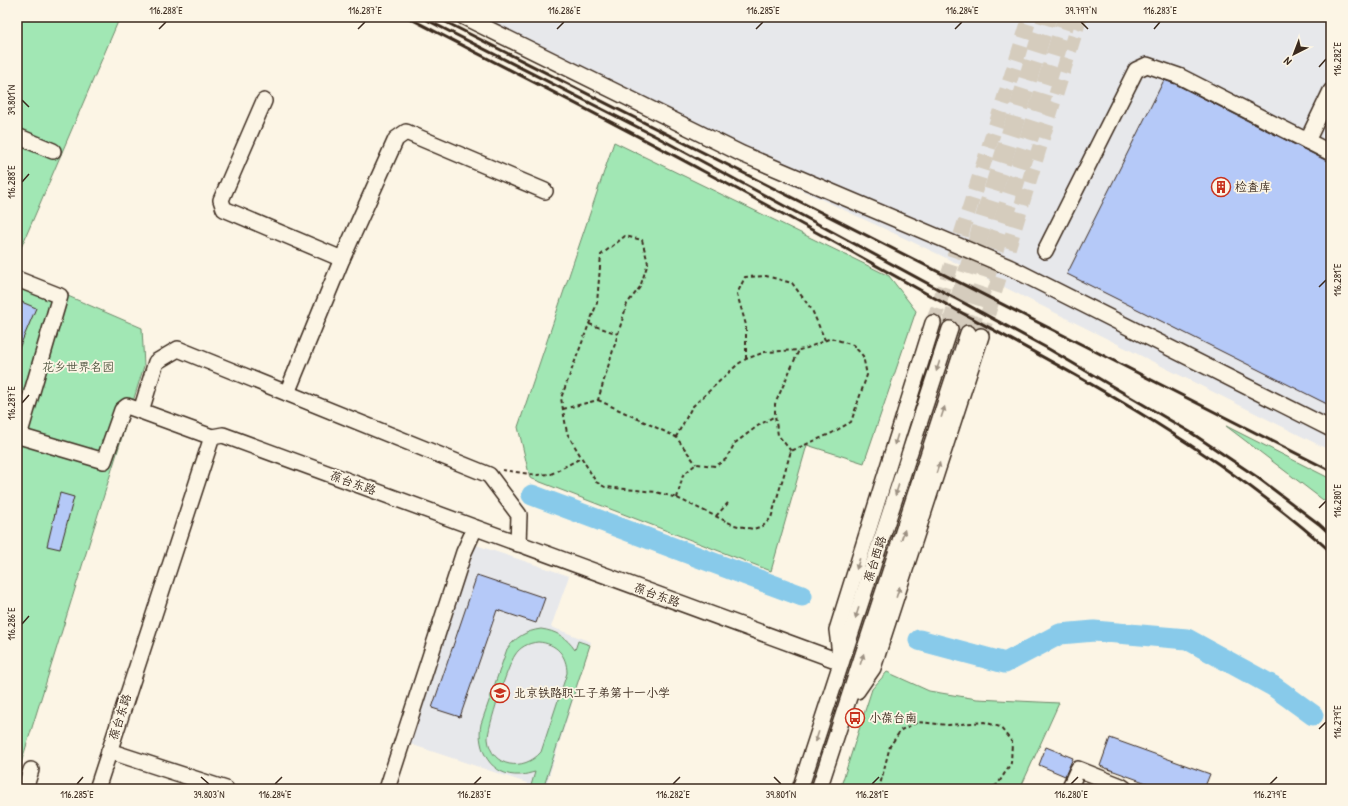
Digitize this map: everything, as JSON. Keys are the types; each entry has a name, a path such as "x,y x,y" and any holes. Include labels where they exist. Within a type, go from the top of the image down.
{"street":[{"path":"464,17 742,154 1011,268 1331,429"},
{"path":"1045,251 1136,70 1147,65 1179,76 1331,153"},
{"path":"1307,140 1331,91"},
{"path":"264,101 221,200 224,209 342,259"},
{"path":"287,393 342,259 396,139 406,132 545,191"},
{"path":"17,136 53,151"},
{"path":"17,279 60,296 18,437 104,461 122,410 127,406 212,437"},
{"path":"841,662 837,630 933,323"},
{"name":"葆台西路","path":"800,789 950,329"},
{"name":"葆台西路","path":"819,789 974,335"},
{"path":"141,411 156,362 178,349 489,475 519,515 518,544"},
{"name":"葆台东路","path":"97,789 212,437 223,435 841,662"},
{"path":"388,789 464,552 475,528"},
{"path":"109,751 226,789"},
{"path":"1069,789 1078,769 1125,789"},
{"path":"25,789 31,770"}],"path":[{"path":"598,400 627,304 640,287 648,263 642,240 625,236 601,255 597,303 561,398 567,433 596,482 605,487 656,492 677,498 734,525 753,529 763,526 771,518 791,451 832,433 851,422 866,374 863,356 853,344 831,338 799,350 765,352 746,359 738,364 692,407 676,437"},
{"path":"746,359 746,325 737,294 745,277 766,276 792,283 812,310 825,340"},
{"path":"589,324 618,334"},
{"path":"791,451 778,435 775,404 799,350"},
{"path":"563,409 598,400 676,437 696,464"},
{"path":"677,498 683,475 696,464 716,466 726,459 735,443 759,425 775,416"},
{"path":"495,470 537,475 551,474 581,457"},
{"path":"716,516 728,503"},
{"path":"879,789 890,746 901,730 918,722 948,725 984,722 1000,727 1012,742 1011,763 998,784 990,789"}],"shaded area":[{"path":"447,17 1331,17 1331,451 936,253 699,142"},
{"name":"北京铁路职工子弟第十一小学","path":"473,544 569,576 551,627 591,642 545,789 526,789 527,783 407,743"}],"green space":[{"path":"17,17 120,17 17,257"},
{"path":"614,142 889,276 916,311 864,463 807,445 771,571 530,478 518,427"},
{"name":"花乡世界名园","path":"17,274 142,328 144,366 21,763 17,762"},
{"path":"1226,426 1331,479 1331,506"},
{"path":"541,629 556,633 564,638 575,650 578,641 590,645 543,789 530,789 535,772 522,775 510,774 501,771 494,766 483,752 480,733 481,724 507,649 522,635","holes":["531,643 544,643 555,648 563,656 567,673 541,752 526,762 509,764 495,756 490,749 488,739 494,711 503,683 517,652"]},
{"path":"887,672 929,691 977,699 1059,703 1020,789 840,789 872,689"}],"building":[{"name":"检查库","path":"1164,80 1175,84 1331,162 1331,406 1067,274"},
{"path":"17,300 36,308 17,353"},
{"path":"60,493 74,497 60,549 47,546"},
{"path":"477,575 545,598 536,623 497,610 460,717 432,708"},
{"path":"1110,738 1210,774 1204,789 1163,789 1100,766"},
{"path":"1046,747 1073,758 1065,776 1039,765"}],"waterway":[{"path":"532,495 802,596"},
{"path":"919,640 1005,663 1060,634 1094,631 1187,639 1273,686 1313,715"}],"tunnel":[{"path":"933,323 1030,17"},
{"path":"950,329 1047,17"},
{"path":"968,333 1067,17"},
{"path":"981,336 1080,17"}],"railway":[{"path":"407,17 592,112 731,186 1034,352 1138,412 1238,477 1285,513 1331,552"},
{"path":"421,17 657,137 1047,348 1190,432 1257,477 1319,524 1331,535"},
{"path":"436,17 1331,471"}],"place":[{"name":"检查库","path":"1221,187"},
{"name":"北京铁路职工子弟第十一小学","path":"500,693"},
{"name":"小葆台南","path":"855,718"}]}
